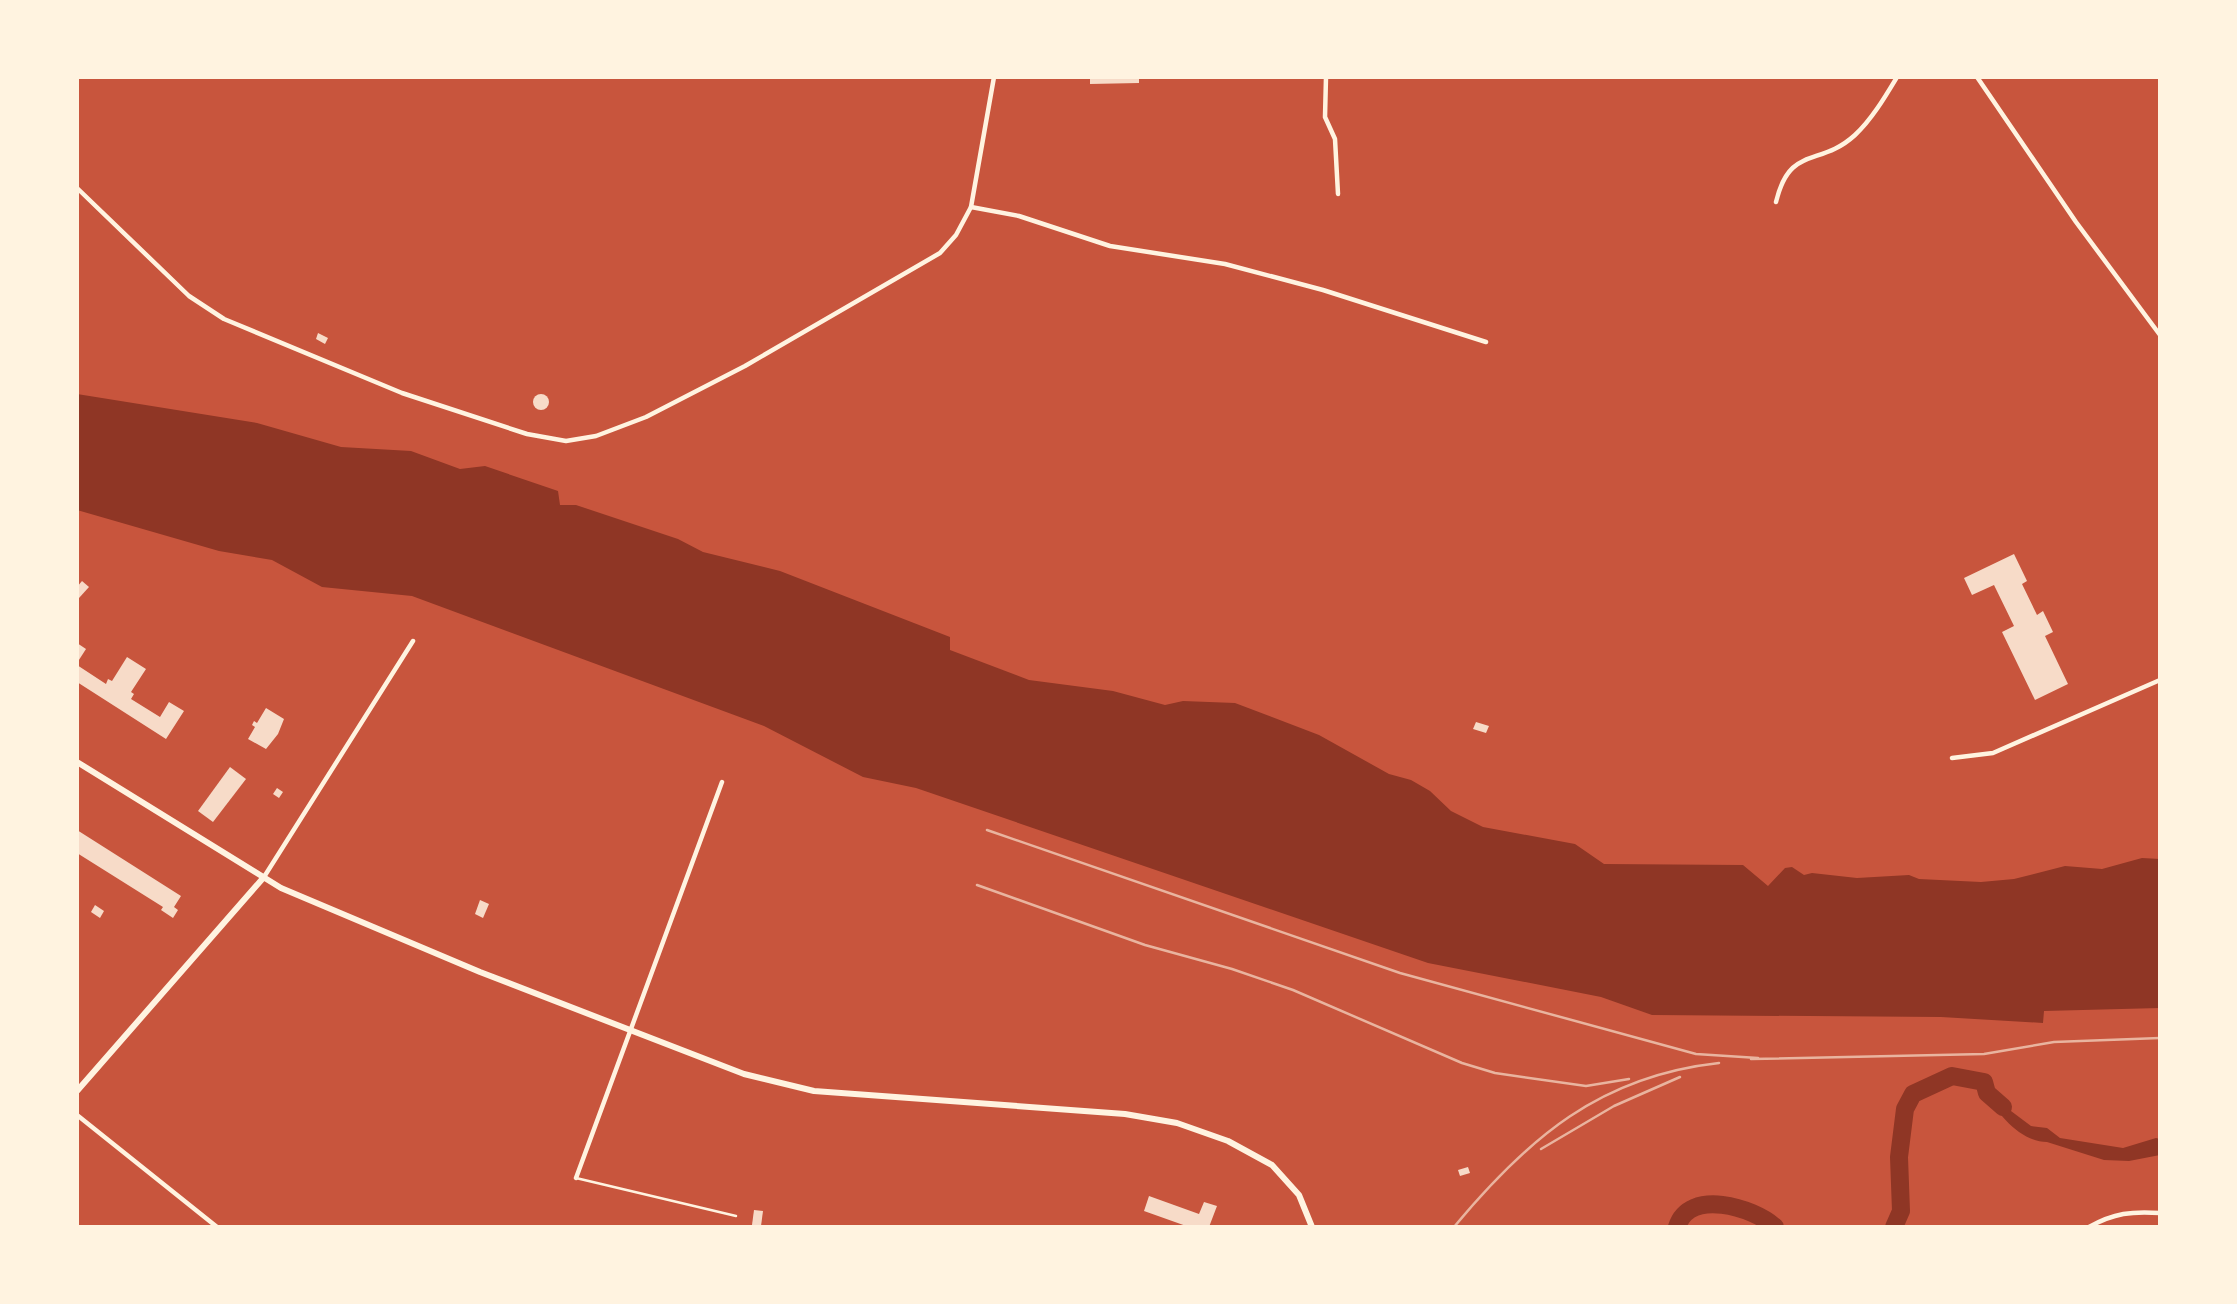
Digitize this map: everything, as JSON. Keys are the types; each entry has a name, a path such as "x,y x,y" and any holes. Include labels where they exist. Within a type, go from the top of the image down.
{"street":[{"path":"77,188 189,296 224,319 402,393 527,434 566,441 596,436 646,417 745,366 940,253 956,235 971,207 994,77"},
{"path":"1326,77 1325,117 1335,139 1338,194"},
{"path":"1776,202 1781,182 1789,168 1854,136 1879,106 1897,77"},
{"path":"1977,77 2076,222 2160,335"},
{"path":"971,207 1019,216 1110,246 1225,264 1323,290 1486,342"},
{"path":"77,1091 264,877 413,641"},
{"path":"1952,758 1993,753 2160,680"},
{"path":"77,762 281,888 480,972 744,1074 814,1091 1125,1114 1177,1123 1227,1141 1272,1165 1299,1195 1312,1227"},
{"path":"576,1178 722,782"},
{"path":"77,1115 217,1227"},
{"path":"2089,1227 2108,1216 2133,1210 2160,1213"}],"lane":[{"path":"576,1178 736,1216"}],"shaded area":[{"path":"77,394 257,423 341,447 411,451 460,469 485,466 558,491 560,505 576,505 678,539 703,552 780,571 950,637 950,650 1029,680 1113,691 1165,705 1183,701 1235,703 1319,735 1389,774 1411,780 1430,791 1451,811 1483,827 1575,844 1604,864 1743,865 1768,886 1785,868 1792,867 1804,875 1812,873 1857,878 1909,875 1919,879 1981,882 2014,879 2065,866 2102,869 2142,858 2160,859 2160,1008 2044,1011 2043,1023 1941,1017 1652,1015 1601,997 1428,963 916,788 863,777 764,726 412,596 322,587 272,560 219,551 77,510"},
{"path":"1987,1093 2031,1126 2047,1128 2060,1138 2123,1148 2156,1138 2160,1139 2160,1155 2129,1161 2104,1160 2037,1141 2011,1125 1997,1110"}],"building":[{"path":"1090,77 1139,77 1139,83 1090,84"},
{"path":"318,333 328,338 325,344 316,339"},
{"path":"541,394 547,396 547,408 541,410 535,408 533,402 535,396"},
{"path":"2014,554 2027,581 2022,584 2037,615 2043,611 2053,632 2045,636 2068,684 2035,700 2002,632 2014,626 1994,585 1972,595 1964,578"},
{"path":"82,581 89,587 79,598 77,587"},
{"path":"77,643 86,649 77,663"},
{"path":"127,657 146,669 131,692 134,694 131,699 160,717 169,702 184,711 166,739 77,682 77,665 106,684 108,679 112,681"},
{"path":"266,708 284,719 278,734 266,749 248,739 255,727 252,725 254,721 257,723"},
{"path":"1476,722 1489,726 1486,733 1473,729"},
{"path":"230,767 246,779 213,822 198,811"},
{"path":"277,788 283,792 279,798 273,794"},
{"path":"77,830 181,896 174,907 178,910 173,918 161,910 163,907 77,853"},
{"path":"480,900 489,904 483,918 475,914"},
{"path":"95,905 104,911 100,918 91,912"},
{"path":"1468,1167 1470,1173 1460,1176 1458,1170"},
{"path":"1149,1196 1199,1214 1204,1202 1217,1206 1209,1227 1189,1227 1144,1211"},
{"path":"754,1210 763,1211 761,1226 752,1225"}],"waterway":[{"path":"1894,1227 1901,1211 1899,1157 1905,1109 1913,1094 1952,1076 1984,1082 1987,1093 2003,1107"},
{"path":"1677,1227 1684,1215 1694,1208 1707,1205 1737,1208 1752,1213 1775,1227"}],"railway":[{"path":"987,830 1400,973 1696,1054 1758,1058"},
{"path":"977,885 1145,945 1232,969 1293,990 1462,1063 1495,1073 1586,1086 1629,1079"},
{"path":"1751,1059 1984,1054 2054,1042 2160,1038"},
{"path":"1454,1227 1510,1166 1539,1139 1570,1116 1602,1097 1638,1082 1676,1070 1719,1063"},
{"path":"1541,1149 1614,1106 1680,1077"}]}
